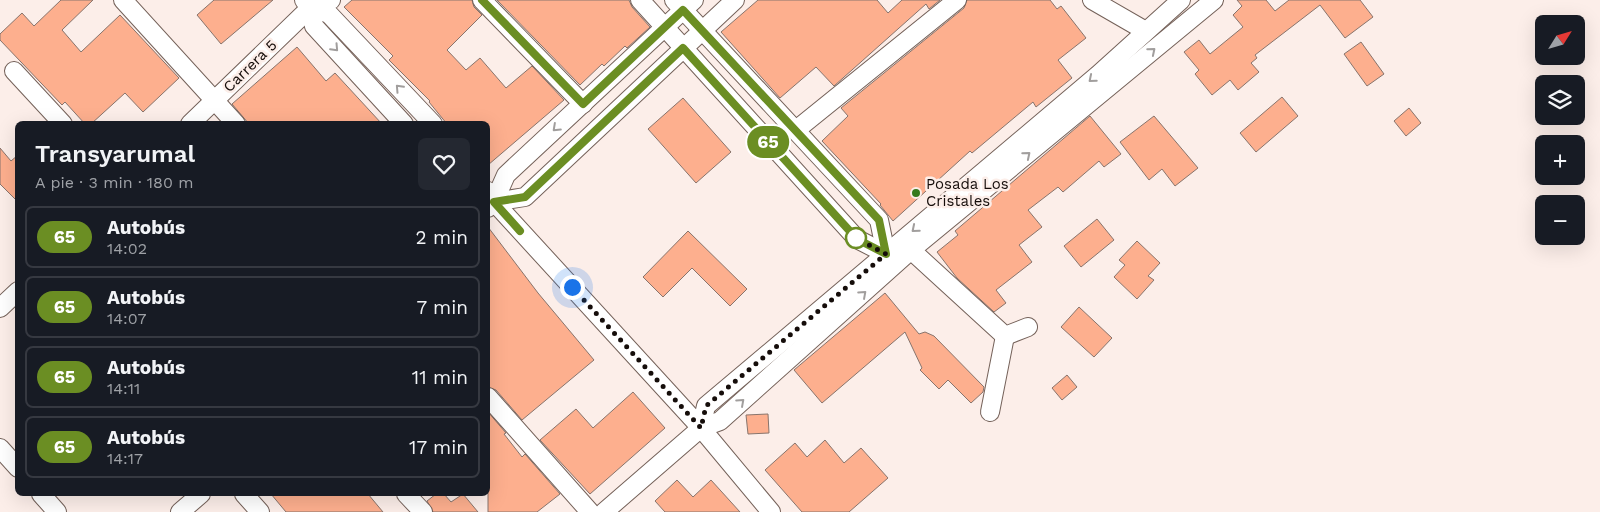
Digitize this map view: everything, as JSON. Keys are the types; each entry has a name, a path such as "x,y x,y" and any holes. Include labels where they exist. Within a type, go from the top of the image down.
{"street":[{"path":"123,0 233,121"},
{"name":"Carrera 5","path":"193,121 309,3 331,0"},
{"path":"482,0 583,104"},
{"path":"640,0 857,239 891,259"},
{"path":"490,200 525,197 735,0"},
{"path":"796,130 957,0"},
{"path":"1092,0 1144,30"},
{"path":"604,512 701,428 706,406 891,259 1090,81 1144,30 1181,0"},
{"path":"891,259 912,250 1214,0"},
{"path":"309,3 314,26 401,121"},
{"path":"309,3 329,14 430,121"},
{"path":"490,199 506,175 664,27 684,3 702,30 879,220 891,259"},
{"path":"14,71 59,121"},
{"path":"490,201 701,428 771,512"},
{"path":"912,250 1005,336"},
{"path":"0,308 15,294"},
{"path":"1005,336 1028,327"},
{"path":"990,412 1005,336"},
{"path":"490,399 590,512"},
{"path":"0,448 15,465"},
{"path":"42,496 57,512"},
{"path":"180,512 199,496"},
{"path":"246,496 260,512"},
{"path":"408,496 423,512"}],"building":[{"path":"61,0 93,0 62,30 81,52 120,15 179,78 143,112 125,93 94,121 82,121 65,102 62,105 0,40 0,34 22,13 34,26"},
{"path":"214,0 273,0 221,44 197,15"},
{"path":"352,0 472,0 474,7 482,15 447,50 466,70 480,58 506,88 532,66 564,100 490,163 490,121 445,121 430,101 389,60 393,56 344,7"},
{"path":"497,0 629,0 632,7 650,27 627,48 625,46 604,66 602,64 580,85"},
{"path":"758,0 877,0 888,13 902,0 940,0 929,9 926,4 834,86 816,67 780,98 721,32"},
{"path":"967,0 1050,0 1057,9 1061,6 1086,38 1058,60 1072,78 1036,107 1033,102 972,153 970,151 893,221 881,204 822,141 848,116 841,108 964,8"},
{"path":"1237,0 1266,0 1275,11 1289,0 1360,0 1373,17 1345,38 1320,5 1255,55 1257,58 1251,63 1259,72 1238,90 1230,80 1212,95 1195,74 1199,70 1184,52 1199,40 1210,54 1243,27 1233,15 1242,6"},
{"path":"1361,42 1384,74 1367,86 1344,54"},
{"path":"297,47 326,81 335,73 379,121 246,121 232,104"},
{"path":"1282,97 1298,116 1256,152 1240,133"},
{"path":"683,98 731,152 696,183 648,129"},
{"path":"1409,108 1421,123 1406,136 1394,121"},
{"path":"1090,116 1121,154 1104,167 1099,161 1063,192 1058,187 1028,210 1042,227 1019,245 1032,262 996,290 1006,303 994,312 957,278 937,252 958,235 955,231"},
{"path":"1154,116 1198,168 1175,186 1162,169 1149,180 1120,142"},
{"path":"0,148 11,161 15,158 15,199 0,184"},
{"path":"1097,219 1114,240 1081,267 1064,246"},
{"path":"490,230 538,293 594,360 522,420 496,390 490,388"},
{"path":"688,231 747,289 730,306 692,268 663,297 643,277"},
{"path":"1137,241 1160,263 1148,276 1154,280 1137,299 1114,277 1125,265 1119,260"},
{"path":"885,293 919,334 925,332 934,336 984,387 983,392 971,403 948,380 939,389 920,370 922,368 905,332 822,403 794,370"},
{"path":"1079,307 1112,338 1094,357 1061,327"},
{"path":"1067,375 1077,387 1062,400 1052,388"},
{"path":"633,392 665,428 590,494 540,440 576,409 593,428"},
{"path":"490,414 506,433 504,434 522,457 525,454 560,494 537,512 488,512 488,496 490,496"},
{"path":"768,414 769,433 748,434 746,415"},
{"path":"825,440 844,463 861,448 888,478 849,512 802,512 765,470 795,443 807,457"},
{"path":"677,480 693,497 711,480 740,512 665,512 655,501"},
{"path":"273,496 370,496 383,512 286,512"},
{"path":"433,496 446,496 451,502 460,496 465,496 478,512 433,512 427,501"}],"bus line":[{"name":"65","path":"482,0 583,104 683,10 879,220 886,254 857,239 683,48 525,197 494,202 520,231"}],"place":[{"name":"Posada Los Cristales","path":"916,193"}],"route":[{"path":"572,287 701,428 706,406 886,254 856,238"}]}
